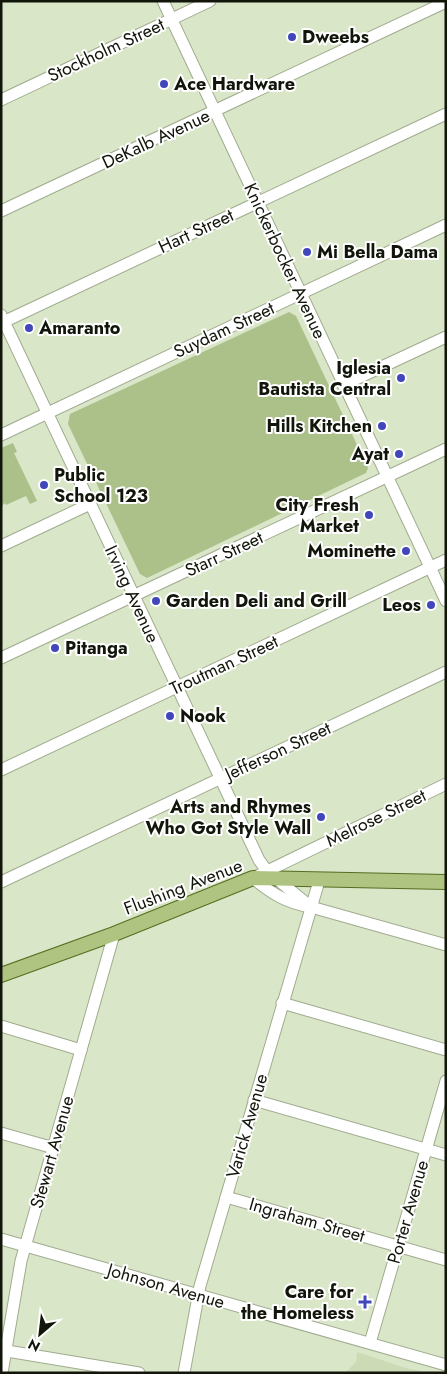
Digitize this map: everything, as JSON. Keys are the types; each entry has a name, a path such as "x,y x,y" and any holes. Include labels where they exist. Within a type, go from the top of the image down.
{"main road":[{"name":"Flushing Avenue","path":"1,975 114,934 253,878 271,874 319,881 446,882"}],"street":[{"name":"Knickerbocker Avenue","path":"163,1 446,602"},
{"name":"Stockholm Street","path":"1,100 210,1"},
{"name":"DeKalb Avenue","path":"1,211 446,2"},
{"name":"Hart Street","path":"2,320 446,114"},
{"name":"Suydam Street","path":"1,435 446,225"},
{"name":"Irving Avenue","path":"2,320 48,413 259,860 271,874 311,907"},
{"path":"343,386 446,337"},
{"name":"Starr Street","path":"1,658 446,449"},
{"path":"1,546 90,504"},
{"name":"Troutman Street","path":"1,770 446,560"},
{"name":"Jefferson Street","path":"1,882 446,672"},
{"name":"Melrose Street","path":"271,874 446,784"},
{"path":"253,878 270,892 294,904 311,907 446,945"},
{"name":"Varick Avenue","path":"184,1373 198,1295 319,881"},
{"name":"Stewart Avenue","path":"2,1373 4,1351 25,1245 114,934"},
{"path":"282,1003 446,1050"},
{"path":"1,1026 81,1050"},
{"name":"Porter Avenue","path":"370,1343 446,1081"},
{"path":"254,1100 446,1155"},
{"path":"1,1132 54,1148"},
{"name":"Ingraham Street","path":"226,1197 446,1260"},
{"name":"Johnson Avenue","path":"1,1239 446,1365"},
{"path":"4,1351 140,1373"}],"shaded area":[{"path":"289,312 296,316 368,468 366,473 147,578 140,574 68,424 70,414"},
{"path":"13,443 17,452 14,453 37,501 30,504 26,496 6,505 5,503 1,507 1,448"},
{"path":"357,1352 421,1371 421,1373 345,1373 356,1362"}],"place":[{"name":"Dweebs","path":"292,37"},
{"name":"Ace Hardware","path":"164,84"},
{"name":"Mi Bella Dama","path":"307,252"},
{"name":"Amaranto","path":"29,328"},
{"name":"Iglesia Bautista Central","path":"401,378"},
{"name":"Hills Kitchen","path":"382,426"},
{"name":"Ayat","path":"399,454"},
{"name":"Public School 123","path":"44,485"},
{"name":"City Fresh Market","path":"369,515"},
{"name":"Mominette","path":"406,551"},
{"name":"Garden Deli and Grill","path":"156,601"},
{"name":"Leos","path":"431,605"},
{"name":"Pitanga","path":"55,648"},
{"name":"Nook","path":"170,716"},
{"name":"Arts and Rhymes Who Got Style Wall","path":"321,817"},
{"name":"Care for the Homeless","path":"365,1302"}]}
